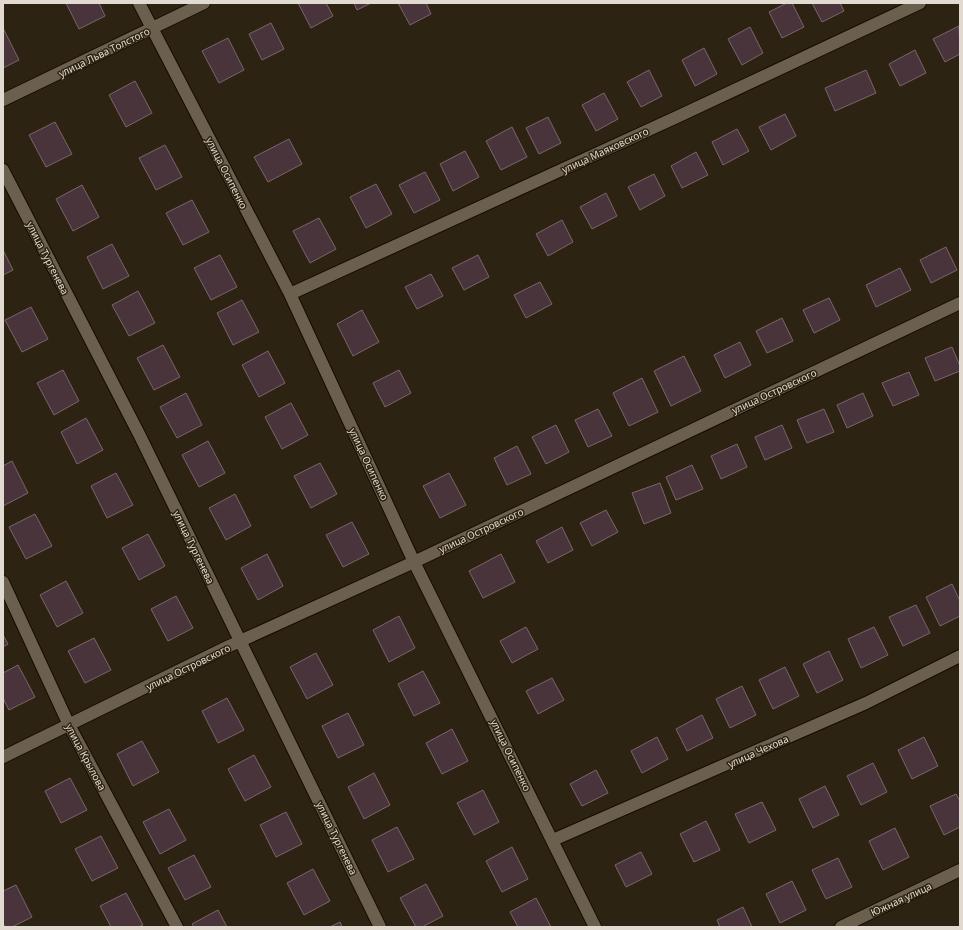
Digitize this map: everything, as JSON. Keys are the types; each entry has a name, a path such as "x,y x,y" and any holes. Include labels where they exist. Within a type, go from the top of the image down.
{"street":[{"name":"улица Осипенко","path":"139,3 290,294 414,562 595,927"},
{"name":"улица Льва Толстого","path":"3,100 204,3"},
{"name":"улица Маяковского","path":"290,294 679,116 920,3"},
{"name":"улица Тургенева","path":"3,170 140,436 380,927"},
{"name":"улица Островского","path":"3,757 240,641 414,562 960,302"},
{"name":"улица Крылова","path":"3,582 69,725 177,927"},
{"name":"улица Чехова","path":"553,840 866,703 960,656"},
{"name":"Южная улица","path":"841,927 960,870"}],"building":[{"path":"66,3 99,3 105,16 79,29"},
{"path":"298,3 326,3 333,16 311,28"},
{"path":"354,3 371,3 357,10"},
{"path":"398,3 426,3 431,14 410,25"},
{"path":"787,3 792,3 804,27 782,38 769,12"},
{"path":"812,3 840,3 844,11 822,22"},
{"path":"271,23 284,49 262,60 249,34"},
{"path":"959,26 960,54 945,62 933,39"},
{"path":"750,27 763,53 742,65 728,39"},
{"path":"3,28 19,60 3,68"},
{"path":"228,38 244,70 219,83 202,51"},
{"path":"704,48 717,74 695,86 682,60"},
{"path":"915,50 926,73 900,86 889,64"},
{"path":"649,70 662,96 641,107 627,82"},
{"path":"866,70 876,93 835,111 825,88"},
{"path":"135,81 152,113 126,127 109,95"},
{"path":"604,93 618,119 596,131 582,105"},
{"path":"785,114 796,136 771,150 759,127"},
{"path":"548,117 561,143 539,154 526,128"},
{"path":"55,122 72,154 46,167 29,135"},
{"path":"512,127 527,157 501,170 486,141"},
{"path":"737,129 749,151 723,165 712,142"},
{"path":"289,139 302,164 268,182 254,157"},
{"path":"165,145 182,177 156,190 139,158"},
{"path":"465,151 479,177 453,191 440,164"},
{"path":"696,152 708,175 682,188 671,166"},
{"path":"425,172 440,200 414,213 399,185"},
{"path":"654,174 665,196 640,210 628,187"},
{"path":"376,184 392,214 366,228 350,197"},
{"path":"82,185 99,217 73,231 56,199"},
{"path":"606,193 617,216 592,229 580,207"},
{"path":"192,200 209,232 183,245 166,213"},
{"path":"319,218 336,249 310,263 293,231"},
{"path":"562,220 573,242 548,256 536,234"},
{"path":"112,244 129,276 103,289 87,257"},
{"path":"946,247 957,270 931,283 920,260"},
{"path":"3,250 13,270 3,275"},
{"path":"220,255 237,287 211,300 194,268"},
{"path":"478,255 489,277 464,290 452,268"},
{"path":"900,268 911,290 876,307 866,285"},
{"path":"431,274 443,296 417,309 405,287"},
{"path":"540,282 552,304 526,318 514,295"},
{"path":"138,291 155,323 129,336 112,305"},
{"path":"829,298 840,320 814,333 803,310"},
{"path":"242,300 259,332 233,345 217,313"},
{"path":"31,307 48,339 22,352 5,320"},
{"path":"362,310 379,342 353,356 337,324"},
{"path":"782,318 793,341 767,353 756,331"},
{"path":"740,342 751,365 725,378 714,355"},
{"path":"163,345 180,377 154,390 137,358"},
{"path":"952,347 960,366 960,371 935,381 925,358"},
{"path":"268,351 285,383 259,397 242,365"},
{"path":"684,356 701,391 671,406 654,371"},
{"path":"63,370 79,401 54,415 37,383"},
{"path":"399,370 411,393 385,407 373,383"},
{"path":"909,372 919,395 893,406 882,383"},
{"path":"642,378 658,412 629,426 613,393"},
{"path":"186,393 202,425 177,438 160,407"},
{"path":"863,393 873,416 847,428 837,405"},
{"path":"291,403 308,435 282,449 265,417"},
{"path":"598,409 612,436 588,447 575,420"},
{"path":"824,409 834,432 807,443 797,420"},
{"path":"86,418 103,450 77,464 61,432"},
{"path":"556,425 569,452 546,464 532,437"},
{"path":"782,425 792,448 765,460 755,437"},
{"path":"208,441 225,473 199,487 182,455"},
{"path":"737,444 747,467 721,479 711,456"},
{"path":"517,446 531,474 507,485 494,458"},
{"path":"12,461 28,493 3,506 3,466"},
{"path":"320,463 337,494 311,508 294,476"},
{"path":"692,465 703,489 676,500 666,477"},
{"path":"116,473 133,505 107,518 91,486"},
{"path":"449,473 466,505 440,518 423,486"},
{"path":"660,483 671,513 644,524 632,493"},
{"path":"235,494 251,526 226,540 209,508"},
{"path":"606,510 618,532 592,546 580,523"},
{"path":"35,514 52,546 26,559 9,527"},
{"path":"352,522 369,554 343,567 326,535"},
{"path":"562,527 573,550 548,563 536,541"},
{"path":"148,534 165,566 139,580 122,548"},
{"path":"267,554 283,586 258,600 241,568"},
{"path":"501,554 515,582 483,598 469,571"},
{"path":"66,581 83,613 57,627 40,595"},
{"path":"952,584 960,601 960,616 940,626 926,597"},
{"path":"176,596 193,628 168,641 151,609"},
{"path":"916,605 930,633 903,646 889,617"},
{"path":"399,616 415,648 389,662 373,630"},
{"path":"526,627 538,649 512,663 500,641"},
{"path":"874,627 888,655 861,668 848,639"},
{"path":"3,635 8,644 3,647"},
{"path":"94,638 111,670 85,683 68,651"},
{"path":"829,651 843,680 817,693 803,664"},
{"path":"316,653 333,685 307,699 290,667"},
{"path":"18,665 35,697 9,710 3,698 3,673"},
{"path":"785,667 799,696 773,709 759,680"},
{"path":"423,671 440,703 414,716 398,684"},
{"path":"552,678 564,700 538,714 526,691"},
{"path":"742,686 756,715 730,728 716,699"},
{"path":"227,698 244,730 218,743 202,711"},
{"path":"348,713 364,745 338,758 322,726"},
{"path":"702,715 713,738 687,751 676,729"},
{"path":"452,729 468,761 442,774 426,743"},
{"path":"657,737 668,759 642,773 631,751"},
{"path":"924,737 938,766 912,779 898,750"},
{"path":"142,741 159,772 133,786 117,754"},
{"path":"254,755 271,787 245,801 228,769"},
{"path":"873,763 887,792 861,805 847,776"},
{"path":"596,770 608,793 582,806 570,784"},
{"path":"374,773 390,805 364,819 348,787"},
{"path":"70,778 87,810 61,823 45,791"},
{"path":"825,786 839,815 813,828 799,799"},
{"path":"483,790 499,822 474,835 457,803"},
{"path":"956,794 960,801 960,827 944,835 930,806"},
{"path":"762,802 776,830 749,843 735,814"},
{"path":"169,809 186,840 160,854 143,822"},
{"path":"286,812 302,844 276,857 260,825"},
{"path":"706,821 720,850 694,862 680,834"},
{"path":"397,827 414,859 388,872 372,840"},
{"path":"895,828 909,857 883,870 869,841"},
{"path":"101,836 118,868 92,881 75,849"},
{"path":"512,847 528,879 502,892 486,861"},
{"path":"641,852 652,874 626,887 615,865"},
{"path":"194,855 211,887 185,900 168,868"},
{"path":"838,858 852,887 826,899 812,870"},
{"path":"313,869 330,901 304,915 287,883"},
{"path":"792,881 806,910 780,923 766,894"},
{"path":"426,884 443,916 422,927 416,927 400,898"},
{"path":"16,885 32,917 12,927 5,927 3,923 3,891"},
{"path":"126,893 143,925 138,927 111,927 100,906"},
{"path":"536,898 551,927 518,927 510,912"},
{"path":"743,907 752,927 720,927 717,920"},
{"path":"218,910 227,927 194,927 192,924"},
{"path":"340,922 342,927 330,927"}]}
